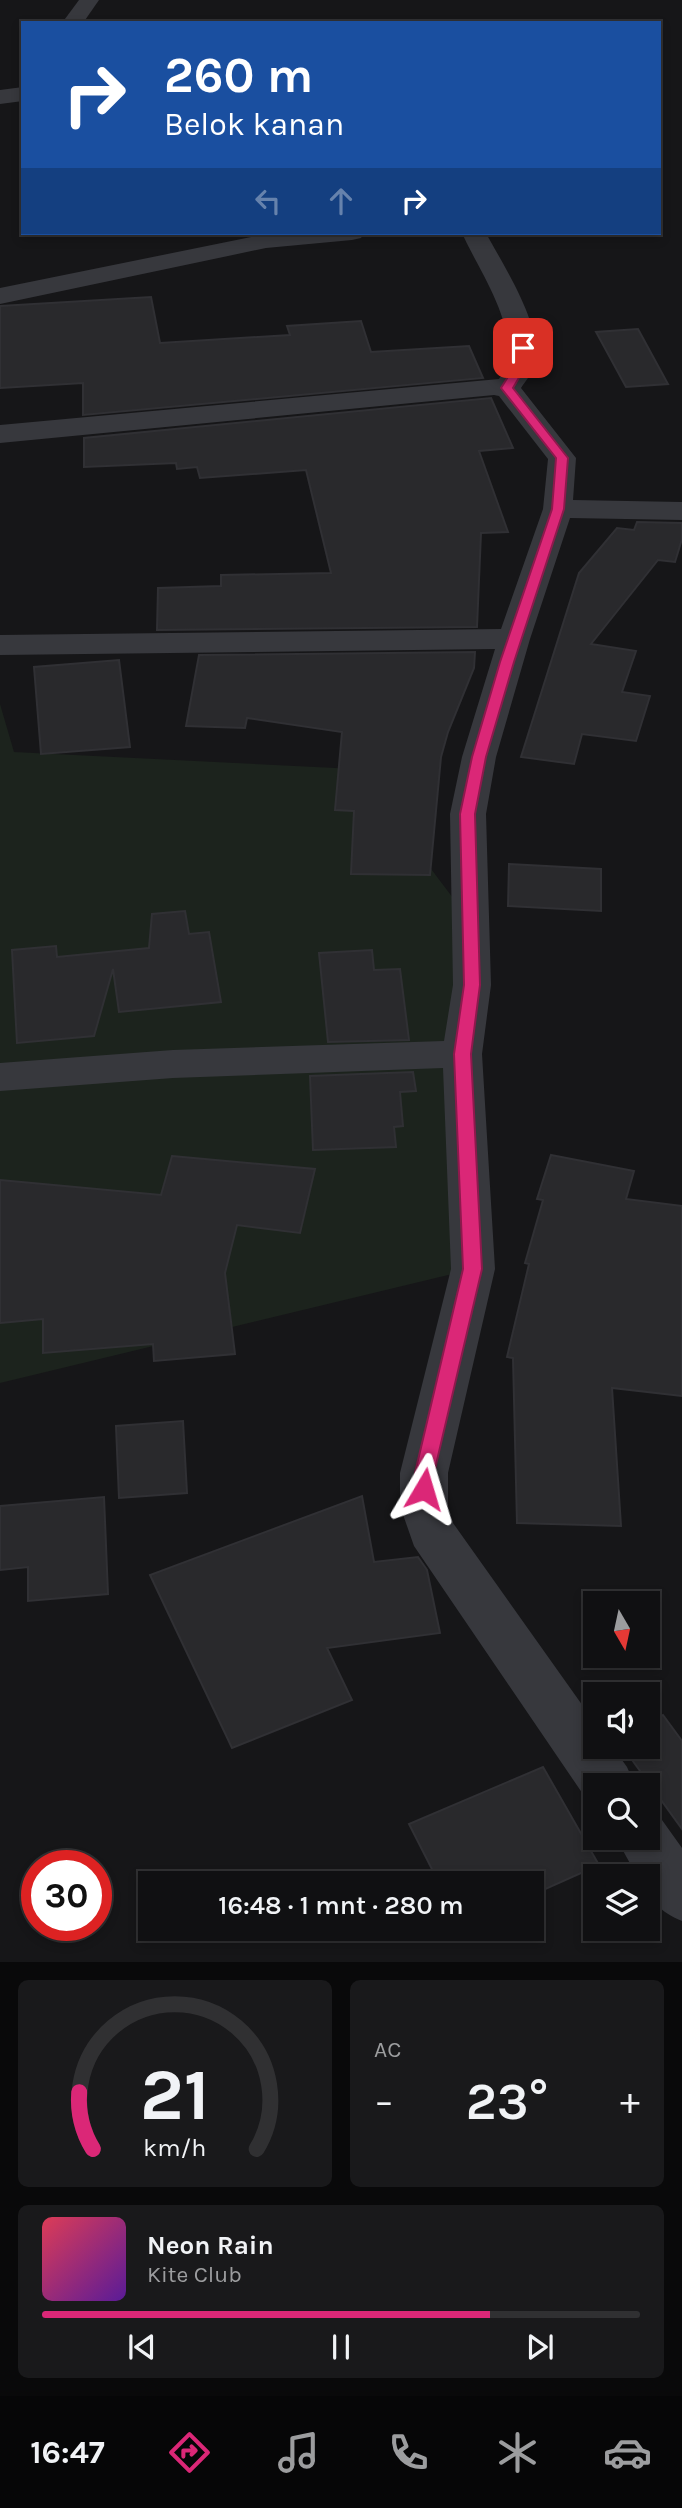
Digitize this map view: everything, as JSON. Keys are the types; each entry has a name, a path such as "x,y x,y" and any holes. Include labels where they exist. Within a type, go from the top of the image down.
{"street":[{"path":"73,21 89,0"},
{"path":"0,96 21,94"},
{"path":"0,296 266,241 330,235"},
{"path":"475,235 513,310 523,348 522,364 507,388"},
{"path":"0,434 446,391 507,388"},
{"path":"507,388 562,458 558,509 514,639 479,757 468,814 472,985 462,1054 472,1269 424,1473 424,1506 431,1531 600,1773"},
{"path":"558,509 682,511"},
{"path":"0,645 514,639"},
{"path":"0,1077 97,1067 218,1060 462,1054"},
{"path":"651,1850 682,1894"}],"shaded area":[{"path":"0,704 14,752 356,769 471,922 473,1269 0,1383"}],"building":[{"path":"151,297 160,343 290,335 287,326 361,321 371,352 469,346 483,378 83,415 83,383 0,388 0,306"},
{"path":"638,329 668,384 626,387 596,332"},
{"path":"491,398 513,448 479,451 508,532 481,533 477,627 157,630 158,588 221,586 221,575 331,573 306,470 200,478 197,467 177,469 176,463 84,467 84,438"},
{"path":"637,522 682,523 682,539 675,562 658,560 591,644 636,651 622,692 650,696 636,741 582,734 574,764 521,757 579,573 617,528 634,530"},
{"path":"475,652 474,668 448,732 441,757 430,875 351,874 354,811 335,810 342,732 247,718 245,728 186,726 199,655"},
{"path":"119,660 130,747 41,754 34,667"},
{"path":"509,864 601,869 601,911 508,906"},
{"path":"185,911 189,934 209,932 221,1002 119,1012 113,969 94,1036 17,1043 12,950 56,946 57,957 149,948 152,914"},
{"path":"372,950 374,970 400,969 409,1040 328,1042 319,953"},
{"path":"413,1072 416,1091 400,1092 403,1126 394,1127 396,1147 313,1150 310,1076"},
{"path":"551,1155 634,1171 626,1199 682,1206 682,1396 612,1388 621,1526 517,1523 513,1358 507,1357 529,1264 525,1263 543,1200 537,1199"},
{"path":"172,1156 315,1169 300,1233 237,1225 225,1273 235,1354 154,1361 153,1344 43,1353 43,1319 0,1323 0,1180 161,1195"},
{"path":"183,1421 187,1493 119,1498 116,1426"},
{"path":"362,1496 374,1562 418,1557 427,1570 440,1633 327,1648 352,1700 232,1748 150,1575"},
{"path":"104,1497 108,1594 28,1601 28,1567 0,1570 0,1506"},
{"path":"663,1715 682,1741 682,1829 660,1799 660,1773 642,1773 631,1759 660,1759 660,1716"},
{"path":"543,1767 583,1837 583,1850 590,1850 598,1864 583,1864 583,1872 544,1890 544,1871 433,1871 409,1824"}],"route":[{"path":"424,1489 424,1473 472,1269 462,1054 472,985 468,814 479,757 507,662 558,509 562,458 507,388 522,364 523,348"}]}
